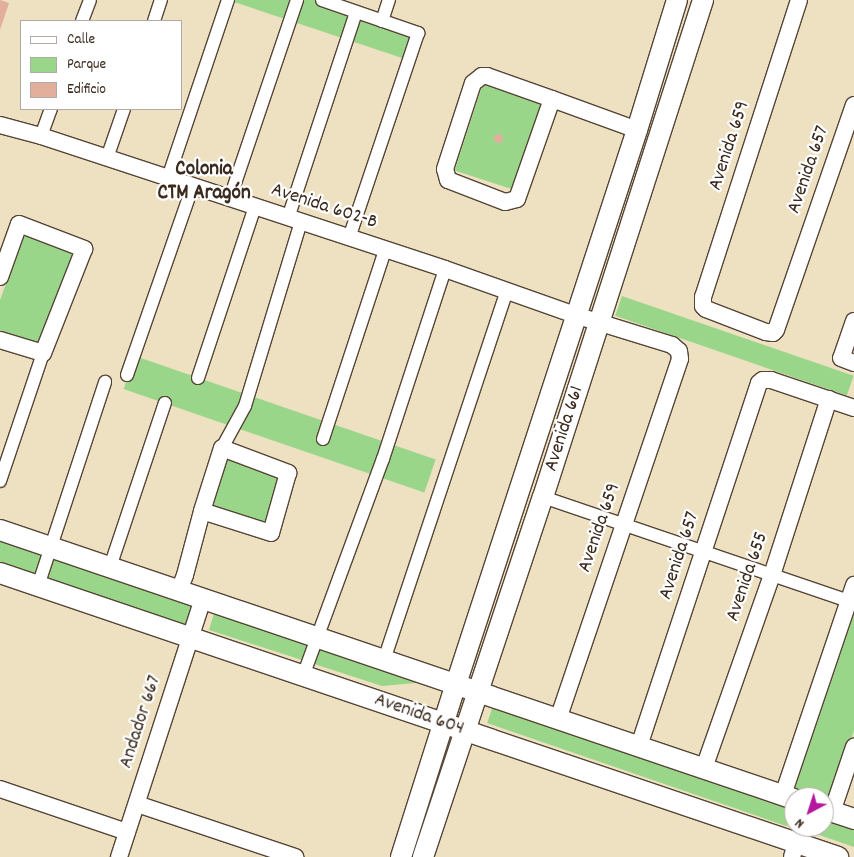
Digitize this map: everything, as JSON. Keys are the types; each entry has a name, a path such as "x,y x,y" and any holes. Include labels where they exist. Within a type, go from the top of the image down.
{"street":[{"path":"82,20 90,0"},
{"path":"154,20 161,0"},
{"path":"168,178 228,0"},
{"path":"230,198 297,0"},
{"path":"323,0 418,33 349,238"},
{"path":"382,21 389,0"},
{"name":"Avenida 661","path":"401,857 575,315 637,130 677,0"},
{"name":"Avenida 661","path":"423,857 543,497 704,0"},
{"name":"Avenida 659","path":"773,333 710,311 703,306 703,297 799,0"},
{"path":"179,590 222,448 245,406 295,220 356,12"},
{"path":"552,99 517,200 505,202 448,180 445,169 475,79 487,76 552,99 637,130"},
{"name":"Avenida 657","path":"773,333 778,326 854,105"},
{"path":"41,136 51,110"},
{"path":"107,158 124,110"},
{"name":"Avenida 602-B","path":"0,125 41,136 445,269 575,315 672,345 679,351"},
{"path":"127,375 193,186"},
{"path":"198,378 255,207"},
{"path":"0,277 19,224 84,249 43,353 0,481"},
{"path":"324,439 385,250"},
{"path":"303,676 383,459 445,269"},
{"path":"384,660 507,290"},
{"path":"848,360 854,321"},
{"path":"0,340 43,353"},
{"name":"Avenida 659","path":"558,719 680,359 679,351"},
{"name":"Avenida 657","path":"639,746 758,386 763,380 771,380 829,399"},
{"path":"38,586 105,382"},
{"path":"829,399 854,408"},
{"name":"Avenida 655","path":"704,768 772,574 829,399"},
{"path":"110,567 165,404"},
{"path":"202,511 271,533 288,473 222,448"},
{"path":"543,497 772,574 852,593 791,787"},
{"name":"Avenida 604","path":"0,530 784,796"},
{"name":"Avenida 604","path":"0,573 465,731 794,850 838,857"},
{"name":"Andador 667","path":"119,857 203,598"},
{"path":"834,795 854,747"},
{"path":"0,789 127,832"},
{"path":"137,804 295,857"},
{"path":"834,812 854,819"}],"green space":[{"path":"228,0 317,0 414,32 405,59"},
{"path":"483,83 542,102 514,190 455,170"},
{"path":"24,234 76,254 43,347 0,331 0,300"},
{"path":"622,296 854,376 847,396 615,316"},
{"path":"135,356 436,460 424,493 124,389"},
{"path":"226,453 285,473 266,528 207,508"},
{"path":"0,537 194,604 186,626 0,562"},
{"path":"215,610 427,682 382,686 209,630"},
{"path":"854,614 854,731 834,789 834,787 795,787"},
{"path":"493,706 784,806 784,825 487,723"},
{"path":"834,820 854,827 854,847 825,837 834,837"}],"building":[{"path":"0,0 9,3 0,30"},
{"path":"498,133 503,138 498,143 493,138"}],"district":[{"name":"Colonia CTM Aragón","path":"204,182"}]}
